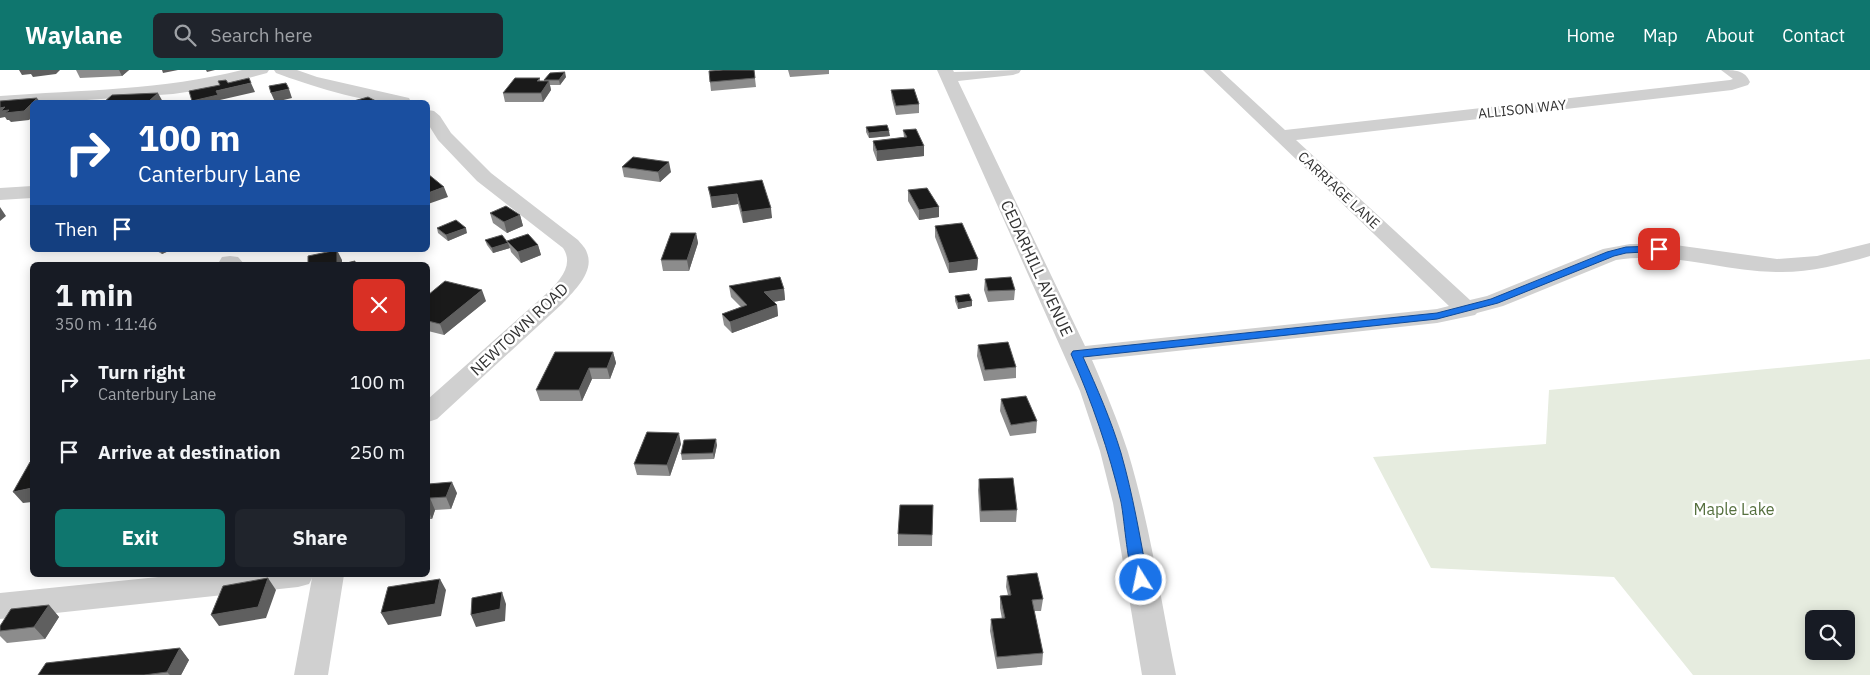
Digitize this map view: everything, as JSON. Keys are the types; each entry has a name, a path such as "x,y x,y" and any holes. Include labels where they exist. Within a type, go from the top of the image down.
{"street":[{"path":"0,101 174,89 207,84 261,70"},
{"path":"282,70 312,81 394,100"},
{"path":"946,73 1013,70"},
{"name":"CARRIAGE LANE","path":"1211,70 1467,310"},
{"name":"ALLISON WAY","path":"1281,136 1732,85 1742,82 1740,76 1729,70"},
{"name":"CEDARHILL AVENUE","path":"946,73 1093,390 1114,451 1127,502 1159,675"},
{"name":"NEWTOWN ROAD","path":"430,117 444,136 484,177 571,244 577,253 578,263 574,275 554,300 430,411"},
{"path":"0,194 30,192"},
{"path":"1077,354 1437,316 1467,310 1495,301 1610,254 1626,250 1670,250 1737,262 1790,266 1830,261 1870,249"},
{"path":"0,606 141,583 259,577"},
{"path":"311,675 328,577"}],"green space":[{"name":"Maple Lake","path":"1870,359 1870,675 1693,675 1614,577 1431,568 1373,457 1546,444 1549,390"}],"building":[{"path":"754,70 755,78 710,82 709,71"},
{"path":"565,72 559,80 544,80 550,73"},
{"path":"249,78 251,83 216,91 218,95 192,100 189,91 220,85 218,81 226,80 228,83"},
{"path":"515,78 540,78 537,81 549,81 541,93 503,93"},
{"path":"286,83 289,89 271,93 269,86"},
{"path":"914,89 919,104 896,106 891,90"},
{"path":"158,93 150,100 106,100 112,95"},
{"path":"368,97 374,100 357,100"},
{"path":"37,98 30,100 30,105 24,111 5,113 9,110 1,111 5,107 0,108 0,101"},
{"path":"887,125 889,131 869,133 866,127"},
{"path":"916,129 924,146 877,151 873,141 907,137 903,130"},
{"path":"633,157 669,162 658,172 622,167"},
{"path":"430,176 444,187 430,192"},
{"path":"762,180 771,208 742,212 737,194 711,197 708,187"},
{"path":"927,188 939,207 919,210 908,190"},
{"path":"506,206 520,215 504,222 490,213"},
{"path":"456,220 466,228 446,235 437,228"},
{"path":"962,223 978,259 949,263 935,226"},
{"path":"671,233 696,233 687,260 661,260"},
{"path":"528,234 538,245 518,252 507,241"},
{"path":"502,235 508,243 492,248 485,240"},
{"path":"337,252 337,262 308,262 308,256"},
{"path":"780,277 784,289 764,292 777,305 730,322 722,314 747,305 729,286"},
{"path":"1011,277 1015,290 988,291 985,279"},
{"path":"445,281 482,290 440,324 430,322 430,293"},
{"path":"969,294 972,301 958,303 955,296"},
{"path":"1008,342 1016,367 985,370 978,345"},
{"path":"555,352 613,352 607,368 589,368 579,390 536,390"},
{"path":"1026,396 1037,421 1011,425 1001,399"},
{"path":"647,432 679,433 667,465 634,464"},
{"path":"716,439 713,453 681,454 684,440"},
{"path":"30,462 30,488 13,492"},
{"path":"1013,478 1017,510 981,511 979,479"},
{"path":"452,482 446,497 430,498 430,484"},
{"path":"900,505 933,505 932,535 898,534"},
{"path":"1037,573 1043,599 1032,600 1043,653 997,657 991,619 1005,618 1000,596 1011,595 1007,576"},
{"path":"268,578 258,607 211,615 223,586"},
{"path":"440,579 435,604 381,613 388,587"},
{"path":"502,592 500,609 471,615 472,598"},
{"path":"49,605 34,627 0,631 0,626 11,609"},
{"path":"180,648 167,672 144,675 38,675 46,663"}],"route":[{"path":"1141,580 1127,502 1114,451 1093,390 1077,354 1437,316 1467,310 1495,301 1610,254 1626,250 1659,249"}]}
